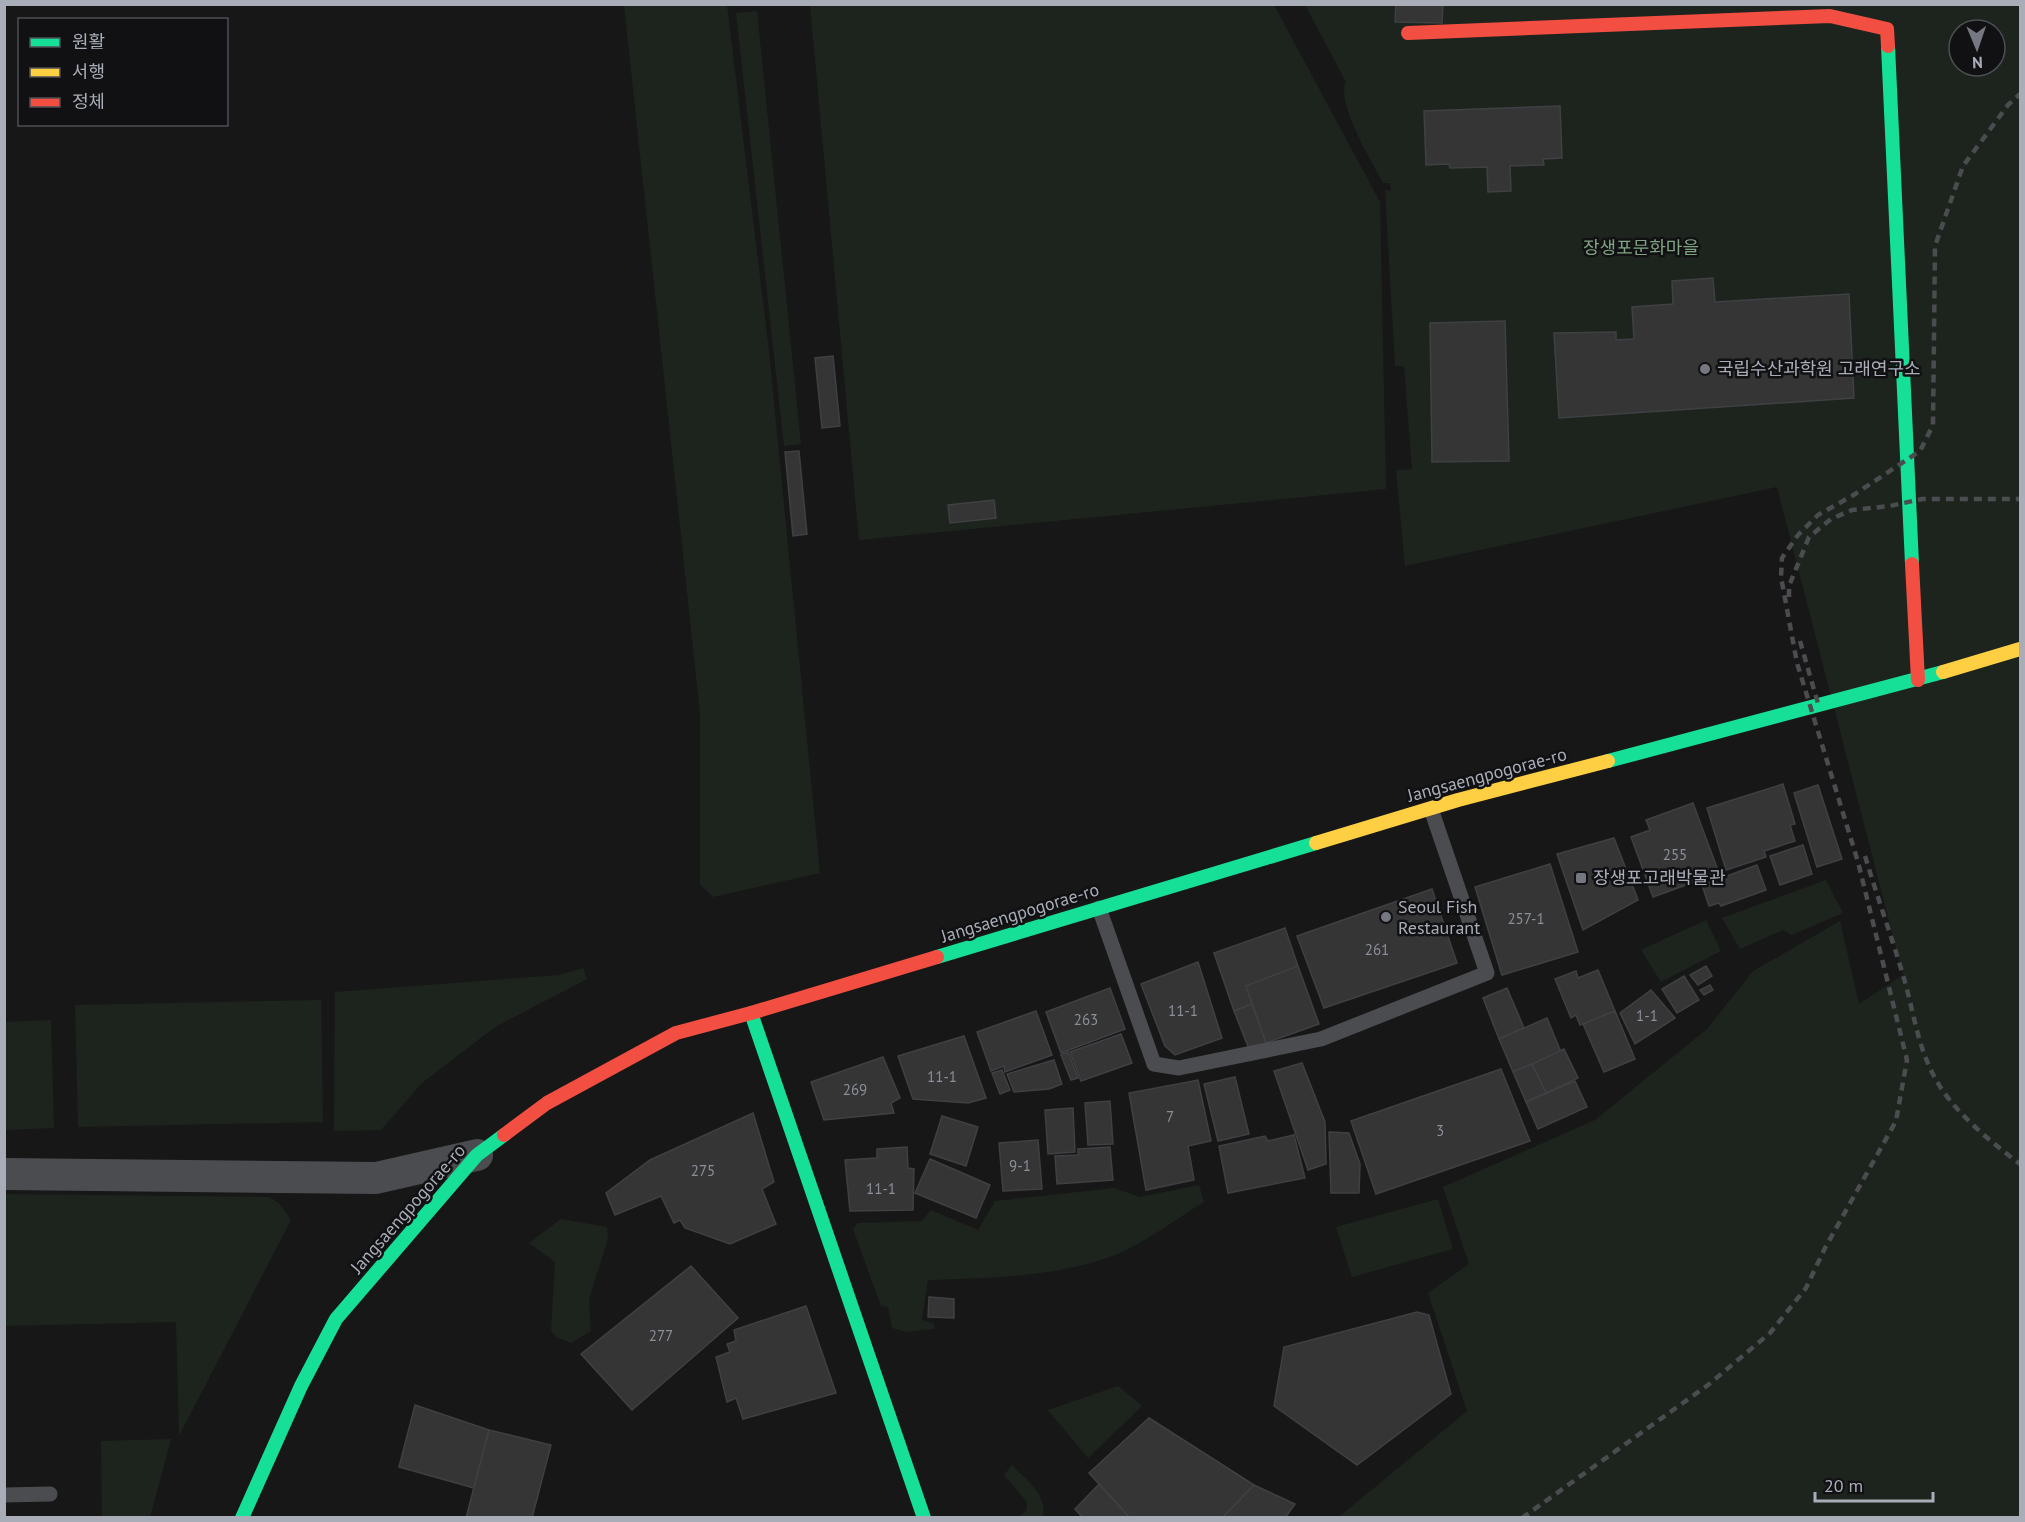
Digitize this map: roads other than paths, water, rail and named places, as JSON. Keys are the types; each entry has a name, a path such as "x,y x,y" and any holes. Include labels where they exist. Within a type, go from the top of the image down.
{"street":[{"path":"1408,33 1830,16 1887,29 1918,680"},
{"name":"Jangsaengpogorae-ro","path":"242,1518 301,1386 336,1319 477,1155 547,1103 676,1033 751,1013 1431,809 1918,680 2020,649"},
{"path":"751,1013 924,1518"},
{"path":"4,1173 376,1178 477,1155"}],"lane":[{"path":"1099,908 1154,1064 1179,1068 1321,1039 1487,972 1431,809"},
{"path":"4,1496 51,1494"}],"railway":[{"path":"1522,1518 1708,1385 1770,1333 1806,1288 1825,1248 1896,1121 1907,1060 1858,862 1797,663 1781,577 1782,558 1798,535 1818,515 1852,496 1920,451 1933,425 1935,246 1963,166 2008,105 2020,94"},
{"path":"1789,597 1789,586 1809,537 1831,519 1852,510 1890,506 1922,499 2020,499"},
{"path":"1800,641 1819,707"},
{"path":"1865,856 1903,975 1919,1039 1934,1076 1941,1089 1961,1113 2020,1164"}],"place":[{"name":"국립수산과학원 고래연구소","path":"1705,369"},
{"name":"장생포고래박물관","path":"1581,878"},
{"name":"Seoul Fish Restaurant","path":"1386,917"}],"park label":[{"name":"장생포문화마을","path":"1641,248"}]}
